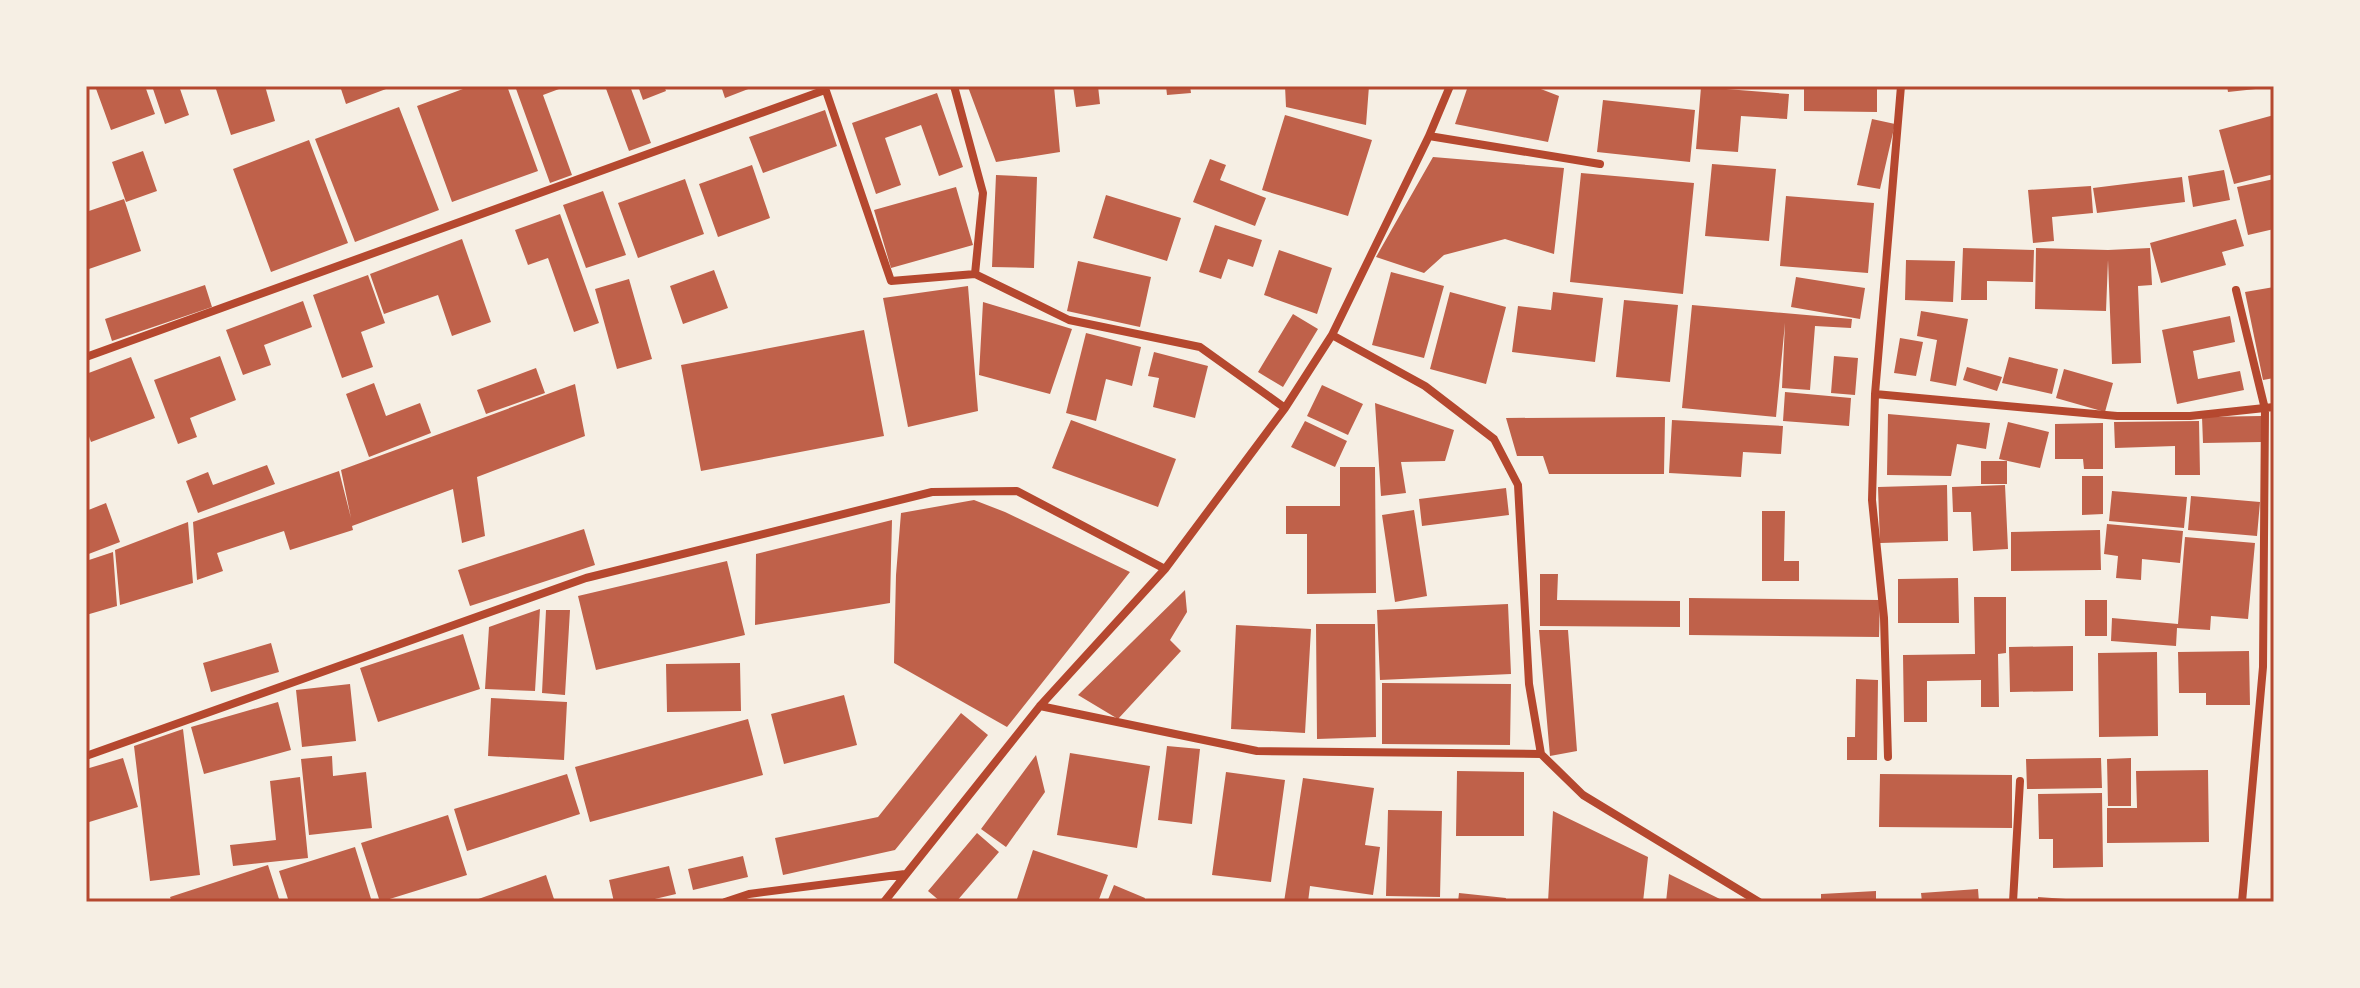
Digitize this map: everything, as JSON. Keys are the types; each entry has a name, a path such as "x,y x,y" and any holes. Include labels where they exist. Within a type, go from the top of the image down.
{"street":[{"path":"954,86 983,193 975,274"},
{"path":"884,902 1040,706 1165,569 1285,408 1332,335 1429,136 1450,86"},
{"path":"1888,757 1884,618 1872,500 1875,394 1901,86"},
{"path":"86,357 825,88 891,281 975,274 1069,320 1200,347 1285,408"},
{"path":"1429,136 1600,164"},
{"path":"2236,290 2269,408 2263,667 2242,902"},
{"path":"1332,335 1425,386 1494,439 1518,485 1529,684 1541,754 1583,795 1759,902"},
{"path":"1875,394 2117,416 2190,416 2269,408"},
{"path":"86,756 586,578 932,492 1017,491 1165,569"},
{"path":"1040,706 1257,751 1541,754"},
{"path":"2013,902 2020,781"},
{"path":"725,902 749,894 905,874"}],"building":[{"path":"95,86 145,86 155,114 111,130"},
{"path":"152,86 179,86 189,115 165,124"},
{"path":"215,86 265,86 275,121 231,135"},
{"path":"340,86 394,86 346,104"},
{"path":"471,86 507,86 538,171 452,202 417,106"},
{"path":"515,86 567,86 543,95 572,175 550,183"},
{"path":"605,86 630,86 651,143 629,151"},
{"path":"638,86 664,86 666,91 643,100"},
{"path":"721,86 756,86 725,98"},
{"path":"1054,86 1060,152 996,162 968,87"},
{"path":"1073,86 1098,86 1100,104 1076,107"},
{"path":"1166,86 1190,86 1191,93 1167,95"},
{"path":"1285,86 1369,86 1366,125 1286,107"},
{"path":"1468,86 1533,86 1559,96 1548,142 1455,124"},
{"path":"2227,86 2265,86 2265,88 2228,92"},
{"path":"1701,87 1789,94 1787,119 1741,116 1738,152 1696,149"},
{"path":"1804,89 1877,89 1877,112 1804,111"},
{"path":"937,93 963,167 939,176 921,125 885,138 901,185 876,194 852,123"},
{"path":"1603,100 1695,110 1690,162 1597,152"},
{"path":"399,107 439,210 355,242 315,139"},
{"path":"825,110 837,146 763,173 749,137"},
{"path":"1285,115 1372,140 1348,216 1262,190"},
{"path":"2274,115 2274,174 2234,184 2219,130"},
{"path":"1872,119 1895,124 1880,189 1857,185"},
{"path":"309,140 348,243 271,272 233,169"},
{"path":"143,151 157,191 126,202 112,162"},
{"path":"1433,157 1564,168 1554,254 1505,239 1444,255 1424,273 1376,257"},
{"path":"1210,159 1226,165 1220,180 1266,198 1255,226 1193,202"},
{"path":"1712,164 1776,169 1769,241 1705,236"},
{"path":"752,165 770,218 718,237 699,184"},
{"path":"2224,170 2230,200 2193,207 2188,176"},
{"path":"1581,173 1694,183 1683,294 1570,282"},
{"path":"996,175 1037,177 1034,268 992,267"},
{"path":"2182,177 2185,202 2097,213 2093,188"},
{"path":"685,179 704,234 638,258 618,203"},
{"path":"2274,179 2274,229 2248,235 2237,187"},
{"path":"2091,186 2093,213 2052,217 2054,241 2033,243 2028,190"},
{"path":"956,187 973,245 891,268 874,210"},
{"path":"603,191 626,255 586,268 563,205"},
{"path":"1106,195 1181,218 1167,261 1093,238"},
{"path":"1786,196 1874,203 1868,273 1780,266"},
{"path":"124,199 141,251 86,270 86,212"},
{"path":"560,214 599,323 574,332 548,258 528,265 515,230"},
{"path":"2236,219 2244,246 2222,252 2226,265 2161,283 2150,243"},
{"path":"1215,225 1262,240 1253,267 1228,259 1221,279 1199,272"},
{"path":"462,239 491,322 452,336 438,295 384,314 370,274"},
{"path":"1963,248 2034,250 2033,282 1987,281 1987,300 1961,300"},
{"path":"2036,248 2150,248 2152,285 2138,286 2141,363 2112,364 2108,260 2106,311 2035,309"},
{"path":"1279,250 1332,268 1317,314 1264,295"},
{"path":"1906,260 1955,261 1953,302 1905,300"},
{"path":"1078,261 1151,277 1140,327 1067,311"},
{"path":"714,270 728,308 683,324 670,286"},
{"path":"1391,272 1444,286 1424,358 1372,345"},
{"path":"368,275 385,323 361,332 373,367 342,378 313,295"},
{"path":"1796,277 1865,288 1860,319 1791,307"},
{"path":"629,279 652,359 617,369 595,289"},
{"path":"205,285 212,307 112,341 105,319"},
{"path":"968,286 978,411 908,427 883,298"},
{"path":"2274,287 2274,378 2263,380 2245,292"},
{"path":"1450,292 1506,307 1486,384 1430,369"},
{"path":"1553,292 1603,298 1595,362 1512,352 1518,306 1551,310"},
{"path":"1624,300 1678,305 1670,382 1616,377"},
{"path":"303,301 312,327 264,345 271,365 243,375 226,330"},
{"path":"983,302 1072,329 1050,394 979,375"},
{"path":"1692,305 1852,319 1851,328 1815,326 1810,390 1782,388 1785,323 1776,417 1682,408"},
{"path":"1921,311 1968,319 1956,386 1930,381 1937,340 1917,336"},
{"path":"1293,314 1318,329 1283,387 1258,372"},
{"path":"2230,316 2235,342 2193,351 2198,379 2240,371 2244,390 2177,404 2162,330"},
{"path":"864,330 884,436 701,471 681,365"},
{"path":"1086,333 1141,347 1132,386 1106,379 1096,421 1066,413"},
{"path":"1900,338 1923,342 1916,376 1894,373"},
{"path":"1154,352 1208,366 1195,418 1153,407 1159,378 1148,376"},
{"path":"220,356 236,400 190,418 197,437 178,444 154,380"},
{"path":"1834,356 1858,358 1855,395 1831,393"},
{"path":"131,357 155,418 91,442 86,428 86,374"},
{"path":"2009,357 2058,369 2052,394 2002,383"},
{"path":"1967,367 2002,377 1997,391 1963,380"},
{"path":"536,368 545,393 486,414 477,390"},
{"path":"2064,369 2113,383 2105,412 2056,398"},
{"path":"374,383 386,416 420,403 431,433 369,457 346,394"},
{"path":"575,384 585,436 477,477 485,536 462,543 453,489 352,526 353,530 290,550 284,531 217,553 223,571 197,580 193,522 339,471 351,518 341,470"},
{"path":"1322,385 1363,404 1348,435 1307,416"},
{"path":"1785,392 1851,398 1849,426 1783,421"},
{"path":"1375,403 1454,430 1445,461 1401,462 1406,493 1381,496"},
{"path":"1888,414 1990,423 1986,449 1957,444 1951,476 1887,475"},
{"path":"2261,416 2262,442 2203,443 2202,417"},
{"path":"1665,417 1664,474 1549,474 1543,456 1517,456 1506,418"},
{"path":"1071,420 1176,459 1158,507 1052,468"},
{"path":"1672,420 1783,426 1781,454 1743,452 1741,477 1669,473"},
{"path":"1305,421 1347,441 1335,467 1291,447"},
{"path":"2199,421 2200,475 2175,475 2175,446 2115,448 2114,422"},
{"path":"2008,422 2049,432 2040,468 1999,459"},
{"path":"2103,423 2103,469 2084,469 2083,459 2055,459 2055,424"},
{"path":"1981,461 2007,461 2007,484 1981,484"},
{"path":"267,465 275,484 198,513 186,481 208,472 213,485"},
{"path":"1340,467 1375,467 1376,593 1307,594 1307,534 1286,534 1286,506 1340,506"},
{"path":"2082,476 2103,476 2103,514 2082,515"},
{"path":"1947,485 1948,541 1880,543 1878,487"},
{"path":"2005,485 2008,549 1973,551 1971,512 1953,512 1952,487"},
{"path":"1506,488 1509,515 1422,526 1419,499"},
{"path":"2112,491 2187,497 2184,528 2109,521"},
{"path":"2191,496 2260,502 2257,536 2188,530"},
{"path":"974,500 1130,572 1007,727 894,663 901,513"},
{"path":"106,503 120,542 86,555 86,526 89,525 86,511"},
{"path":"1414,510 1427,596 1395,602 1382,515"},
{"path":"1762,511 1785,511 1784,561 1799,561 1799,581 1762,581"},
{"path":"892,520 890,603 755,625 756,554"},
{"path":"188,522 193,583 120,605 115,550"},
{"path":"2107,524 2183,531 2180,563 2142,559 2141,580 2116,578 2118,556 2104,554"},
{"path":"584,529 595,565 470,606 458,570"},
{"path":"2100,530 2101,570 2011,571 2011,532"},
{"path":"2185,537 2255,543 2248,619 2211,616 2210,630 2177,628 2176,646 2111,641 2112,618 2178,624"},
{"path":"113,552 117,606 86,615 86,561"},
{"path":"727,561 745,635 596,670 578,596"},
{"path":"1540,574 1558,574 1557,600 1680,601 1680,627 1540,626"},
{"path":"1958,578 1959,623 1898,623 1898,579"},
{"path":"1185,590 1187,612 1170,640 1181,651 1118,719 1078,695"},
{"path":"1974,597 2006,597 2006,653 1998,654 1999,707 1981,707 1981,680 1927,681 1927,722 1904,722 1903,655 1975,654"},
{"path":"1689,598 1880,600 1879,637 1689,635"},
{"path":"2085,600 2107,600 2107,636 2085,636"},
{"path":"1508,604 1511,674 1380,680 1377,610"},
{"path":"540,609 535,691 485,689 489,627"},
{"path":"546,610 570,610 565,695 542,693"},
{"path":"1316,624 1375,624 1376,737 1317,739"},
{"path":"1236,625 1311,629 1305,733 1231,729"},
{"path":"1539,630 1568,630 1577,751 1550,756"},
{"path":"463,634 480,689 378,722 360,668"},
{"path":"271,643 279,672 211,692 203,663"},
{"path":"2073,646 2073,691 2010,692 2009,647"},
{"path":"2249,651 2250,705 2206,705 2206,693 2179,693 2178,652"},
{"path":"2157,652 2158,736 2099,737 2098,653"},
{"path":"740,663 741,711 667,712 666,664"},
{"path":"1856,679 1878,680 1877,760 1847,760 1847,737 1855,737"},
{"path":"1382,683 1511,684 1510,745 1382,744"},
{"path":"350,684 356,741 302,747 296,690"},
{"path":"844,695 857,745 784,764 771,714"},
{"path":"491,698 567,702 564,760 488,756"},
{"path":"278,702 291,750 204,774 191,727"},
{"path":"961,713 988,735 895,850 783,875 775,838 878,817"},
{"path":"748,719 763,775 590,822 575,767"},
{"path":"183,729 200,875 150,881 134,746"},
{"path":"1167,746 1200,749 1192,824 1158,820"},
{"path":"1070,753 1150,766 1137,848 1057,835"},
{"path":"1036,755 1045,792 1006,847 981,829"},
{"path":"332,756 333,776 366,772 372,828 309,835 301,759"},
{"path":"123,758 138,807 86,823 86,769"},
{"path":"2101,758 2102,788 2027,789 2026,759"},
{"path":"2131,758 2131,806 2108,806 2107,759"},
{"path":"2208,770 2209,842 2107,843 2107,808 2137,808 2136,771"},
{"path":"1457,771 1524,772 1524,836 1456,836"},
{"path":"1226,772 1285,780 1271,882 1212,875"},
{"path":"567,774 580,814 467,851 454,809"},
{"path":"1880,774 2012,775 2012,828 1879,827"},
{"path":"300,777 308,858 233,866 230,845 276,840 270,781"},
{"path":"1303,778 1374,788 1365,845 1380,847 1373,895 1310,886 1308,902 1284,902"},
{"path":"2102,793 2103,867 2053,868 2053,839 2039,839 2038,794"},
{"path":"1388,810 1442,811 1440,897 1386,896"},
{"path":"1553,811 1648,857 1643,902 1548,902"},
{"path":"448,815 467,875 380,902 361,843"},
{"path":"977,833 999,852 956,902 941,902 928,891"},
{"path":"355,847 372,902 289,902 279,871"},
{"path":"1033,850 1108,875 1098,902 1016,902"},
{"path":"743,856 748,877 693,890 688,869"},
{"path":"268,865 280,902 172,902 170,897"},
{"path":"669,866 676,894 642,902 614,902 609,880"},
{"path":"1669,874 1726,902 1666,902"},
{"path":"546,875 555,902 470,902"},
{"path":"1114,885 1145,898 1144,902 1107,902"},
{"path":"1978,889 1979,902 1922,902 1921,893"},
{"path":"1876,891 1876,902 1821,902 1821,894"},
{"path":"1459,893 1506,898 1505,902 1458,902"},
{"path":"2038,897 2080,900 2080,902 2038,902"}]}
